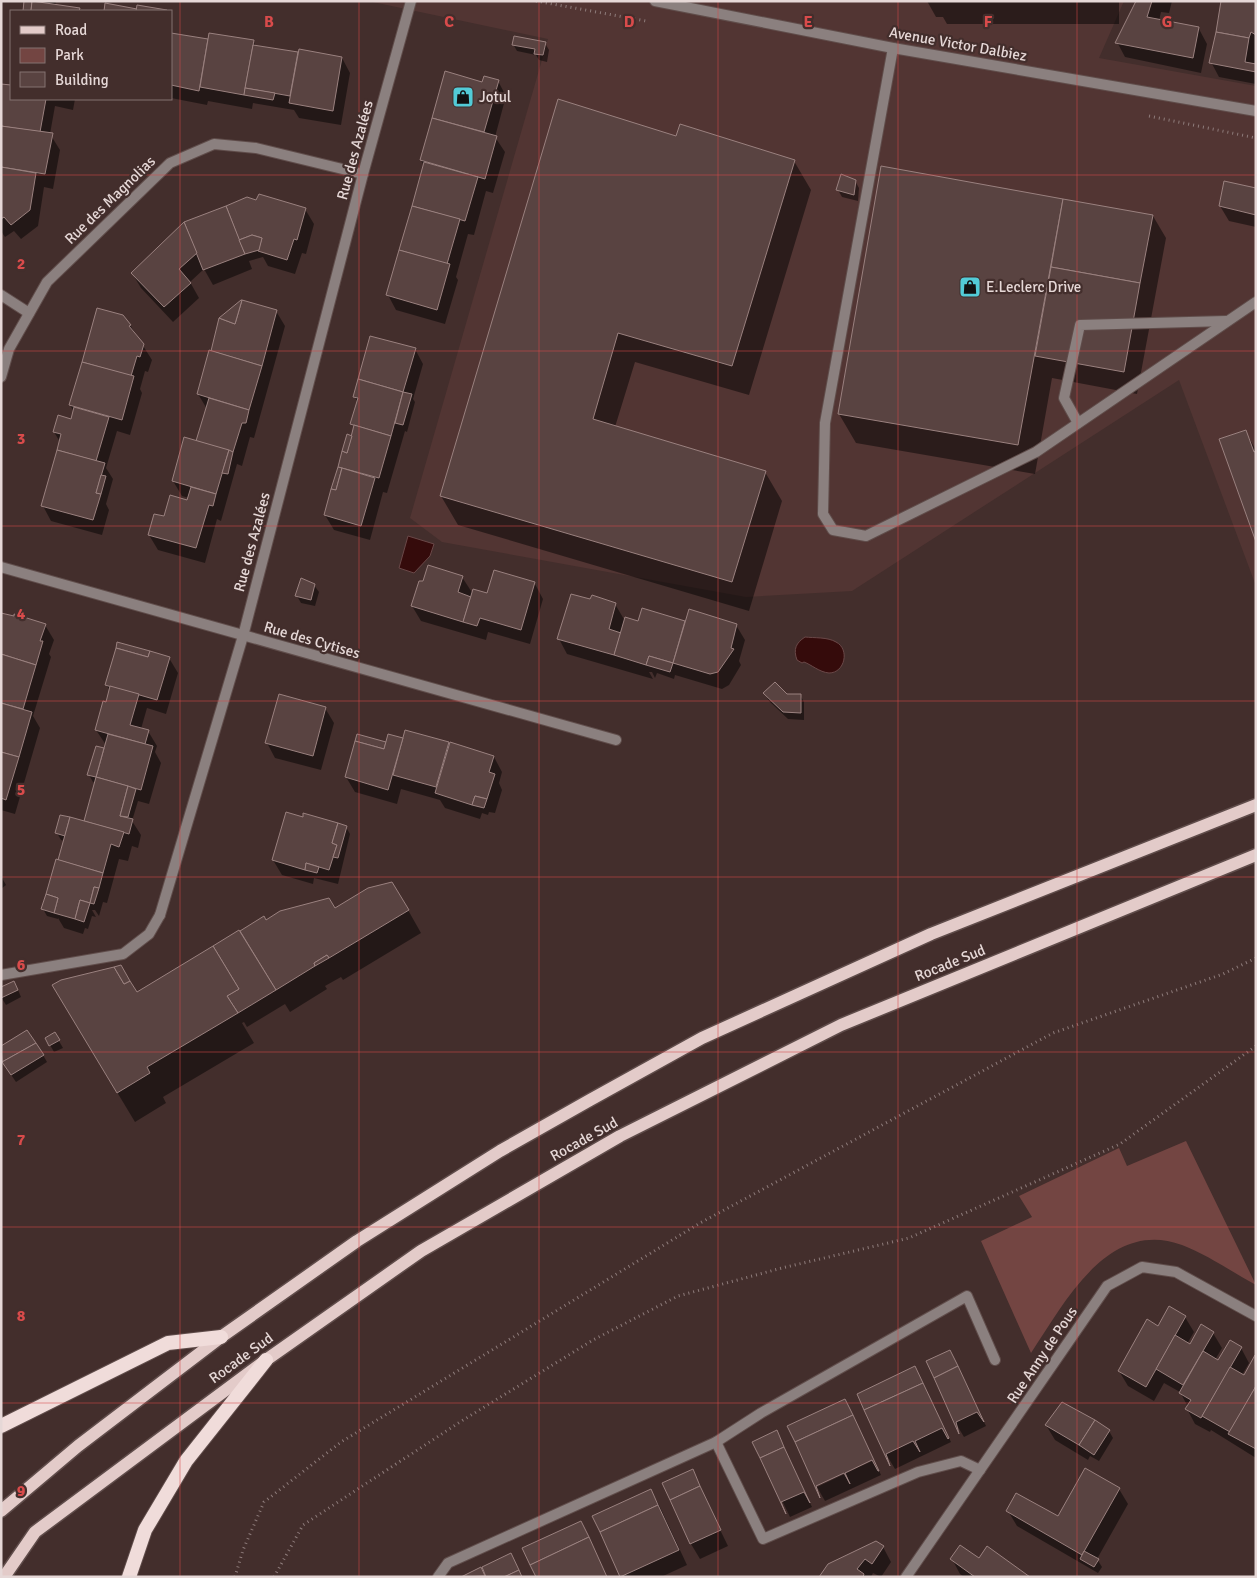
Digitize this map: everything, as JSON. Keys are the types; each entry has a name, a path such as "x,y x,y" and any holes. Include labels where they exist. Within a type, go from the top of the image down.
{"highway":[{"path":"1,1426 168,1343 222,1337"},
{"path":"129,1577 145,1530 186,1462 266,1360"}],"main road":[{"name":"Rocade Sud","path":"1,1511 78,1446 222,1337 357,1241 492,1156 590,1100 702,1038 931,934 1256,805"},
{"name":"Rocade Sud","path":"4,1577 35,1532 266,1360 421,1250 620,1136 841,1025 1256,855"}],"street":[{"name":"Rue des Azalées","path":"1,975 123,954 149,934 160,915 243,636 411,1"},
{"name":"Avenue Victor Dalbiez","path":"655,1 893,48 1256,111"},
{"path":"893,48 825,423 823,514 833,530 866,536 1036,452 1256,302"},
{"name":"Rue des Magnolias","path":"1,378 9,349 47,282 170,163 214,144 256,148 364,174"},
{"path":"1,295 29,313"},
{"path":"1078,423 1064,398 1080,325 1227,321"},
{"name":"Rue des Cytises","path":"1,567 616,740"},
{"name":"Rue Anny de Pous","path":"906,1577 1107,1286 1142,1266 1176,1272 1256,1316"},
{"path":"438,1577 448,1563 716,1442 761,1413 967,1296 995,1360"},
{"path":"716,1442 763,1539 918,1472 961,1461 980,1470"}],"path":[{"path":"235,1577 243,1550 264,1502 341,1442 515,1336 700,1224 1053,1033 1222,974 1256,958"},
{"path":"274,1577 302,1525 460,1422 593,1340 678,1296 782,1268 909,1238 1120,1144 1256,1046"}],"shaded area":[{"path":"368,1 1124,1 1099,58 1256,86 1256,586 1179,380 852,591 746,597 442,542 410,518 548,39"},
{"path":"408,536 434,544 430,556 414,573 399,568"},
{"path":"805,637 829,639 840,645 843,650 844,660 839,669 829,673 797,660 796,647"}],"green space":[{"path":"1186,1141 1256,1285 1182,1245 1156,1240 1132,1243 1111,1254 1074,1289 1031,1353 981,1241 1032,1217 1019,1196 1119,1148 1127,1166"}],"building":[{"path":"24,1 32,1 31,10 23,10"},
{"path":"32,1 80,8 79,10 31,10"},
{"path":"1136,1 1152,1 1147,17 1199,27 1193,58 1115,43"},
{"path":"1221,1 1256,1 1256,35 1251,32 1249,38 1216,32"},
{"path":"105,3 137,9 136,10 104,10"},
{"path":"137,5 167,10 136,10"},
{"path":"1216,32 1249,38 1245,62 1256,64 1256,72 1209,63"},
{"path":"172,33 208,39 199,91 172,85"},
{"path":"209,33 254,40 244,95 200,87"},
{"path":"514,36 546,42 543,55 534,54 535,49 512,45"},
{"path":"253,45 298,52 290,96 245,88"},
{"path":"299,49 342,57 333,111 289,103"},
{"path":"445,71 482,82 484,76 499,80 484,132 432,118"},
{"path":"1,84 10,85 10,100 46,100 40,132 1,126"},
{"path":"245,88 275,93 273,100 244,95"},
{"path":"558,99 676,136 680,124 795,160 732,366 618,333 593,419 766,471 732,582 440,496"},
{"path":"432,118 497,136 485,179 420,160"},
{"path":"1,126 53,133 45,174 1,167"},
{"path":"424,162 478,177 465,221 412,206"},
{"path":"881,166 1063,199 1018,445 838,414"},
{"path":"1,167 36,173 30,210 11,225 4,217 1,219"},
{"path":"841,174 856,180 854,195 836,190"},
{"path":"1224,181 1256,188 1256,215 1219,206"},
{"path":"259,194 306,208 297,240 294,239 287,260 258,251 262,238 252,235 239,240 226,206 247,197 256,200"},
{"path":"1063,199 1153,215 1140,283 1051,267"},
{"path":"226,206 245,254 203,270 184,222"},
{"path":"412,206 460,219 447,264 399,250"},
{"path":"184,222 197,253 179,269 191,283 164,307 131,273"},
{"path":"252,235 262,238 259,250 245,254 239,240"},
{"path":"399,250 450,264 437,310 386,295"},
{"path":"1051,267 1140,283 1124,372 1035,356"},
{"path":"241,300 235,324 219,318"},
{"path":"242,300 277,310 262,366 211,351 219,318 235,324"},
{"path":"97,308 123,315 131,325 129,326 144,344 140,357 137,356 131,376 82,362"},
{"path":"370,336 416,348 403,392 358,379"},
{"path":"209,350 262,366 249,410 197,394"},
{"path":"82,362 134,376 122,420 69,405"},
{"path":"358,379 403,392 391,436 350,424 358,398 353,397"},
{"path":"403,392 412,394 403,425 395,423"},
{"path":"209,398 249,410 246,423 242,423 233,452 196,441"},
{"path":"74,407 109,417 96,461 57,450 61,434 53,432 58,415 71,419"},
{"path":"354,425 391,436 379,478 338,467 342,451 347,453"},
{"path":"1246,430 1254,452 1256,451 1256,542 1219,439"},
{"path":"347,434 352,436 347,453 342,451"},
{"path":"184,437 229,450 216,494 172,481"},
{"path":"57,450 105,463 96,493 101,494 93,520 41,506"},
{"path":"229,450 233,452 228,474 222,473"},
{"path":"338,467 342,468 336,490 331,489"},
{"path":"342,468 375,478 361,526 324,515 331,489 336,490"},
{"path":"101,475 106,476 101,494 96,493"},
{"path":"191,487 216,494 213,506 209,505 196,548 148,535 154,514 164,516 170,495 187,500"},
{"path":"428,565 463,576 458,592 471,597 463,622 411,606 419,581 423,581"},
{"path":"494,570 535,582 521,630 480,618 477,626 463,622 473,589 487,593"},
{"path":"301,578 315,584 311,600 295,596"},
{"path":"571,594 590,599 592,595 616,603 609,629 621,633 614,655 557,639"},
{"path":"642,608 685,621 673,663 649,656 646,665 614,655 625,617 638,621"},
{"path":"689,609 737,624 731,648 734,649 718,672 710,674 673,663"},
{"path":"1,613 14,616 14,614 46,624 40,641 43,641 36,665 1,654"},
{"path":"117,642 150,651 148,657 116,648"},
{"path":"116,648 148,657 150,651 170,657 157,700 105,685"},
{"path":"1,654 36,665 23,709 1,703"},
{"path":"649,656 673,663 670,672 646,665"},
{"path":"775,682 787,694 801,694 801,713 783,712 763,693"},
{"path":"110,686 139,694 130,725 149,730 145,744 95,730 103,701 106,702"},
{"path":"279,694 326,707 313,756 265,743"},
{"path":"1,703 32,712 19,757 1,752"},
{"path":"405,730 449,742 436,787 393,775"},
{"path":"108,734 153,746 141,790 96,777"},
{"path":"357,734 386,742 384,749 355,741"},
{"path":"388,734 403,738 388,790 345,777 355,741 384,749"},
{"path":"450,742 494,756 489,772 495,774 487,799 475,796 472,805 435,793"},
{"path":"96,746 104,748 96,777 87,775"},
{"path":"1,752 19,757 6,800 1,798"},
{"path":"96,777 128,786 120,816 133,819 129,834 84,821"},
{"path":"128,786 136,789 128,817 120,816"},
{"path":"475,796 487,799 484,808 472,805"},
{"path":"286,812 303,817 303,813 338,823 332,843 337,845 329,870 306,863 305,870 272,860"},
{"path":"60,815 70,817 65,836 55,833"},
{"path":"70,817 124,832 119,847 111,844 103,873 58,860"},
{"path":"338,823 347,826 338,858 333,857 337,845 332,843"},
{"path":"56,859 103,873 99,888 94,887 90,903 80,900 75,919 54,913 58,898 46,894"},
{"path":"306,863 319,867 317,873 305,870"},
{"path":"392,882 409,910 329,958 327,955 314,963 315,966 276,990 240,931 264,916 266,920 280,911 329,898 335,908 368,888"},
{"path":"94,887 99,888 94,904 90,903"},
{"path":"46,894 58,898 54,913 41,909"},
{"path":"80,900 90,903 84,922 75,919"},
{"path":"239,930 276,990 238,1013 227,996 239,989 213,946"},
{"path":"213,946 239,989 227,996 238,1013 147,1067 150,1073 117,1093 52,985 61,980 114,967 124,984 130,981 137,992"},
{"path":"327,955 329,958 315,966 314,963"},
{"path":"121,965 130,981 124,984 114,967"},
{"path":"14,981 18,990 1,998 1,987"},
{"path":"27,1030 36,1043 2,1062 1,1046"},
{"path":"55,1032 60,1040 49,1046 45,1038"},
{"path":"36,1043 44,1055 11,1075 2,1062"},
{"path":"1169,1306 1186,1316 1146,1387 1118,1371 1147,1319 1158,1326"},
{"path":"1201,1324 1214,1332 1183,1385 1156,1369 1175,1335 1190,1344"},
{"path":"1230,1340 1242,1347 1201,1418 1185,1409 1191,1400 1179,1393 1203,1351 1218,1360"},
{"path":"950,1350 958,1366 934,1378 926,1361"},
{"path":"1255,1355 1256,1386 1230,1432 1202,1416 1230,1367 1244,1375"},
{"path":"915,1366 923,1383 864,1410 857,1394"},
{"path":"958,1366 984,1422 977,1412 956,1422 959,1434 934,1378"},
{"path":"923,1383 949,1438 942,1428 915,1441 920,1452 913,1441 886,1454 890,1466 864,1410"},
{"path":"1256,1386 1256,1449 1228,1434"},
{"path":"845,1399 853,1415 795,1442 787,1426"},
{"path":"1062,1402 1095,1420 1079,1445 1045,1425"},
{"path":"853,1415 879,1471 872,1460 845,1473 850,1484 844,1473 816,1486 820,1498 795,1442"},
{"path":"1095,1420 1110,1430 1094,1455 1079,1445"},
{"path":"777,1430 784,1447 760,1458 752,1442"},
{"path":"784,1447 810,1503 804,1492 781,1502 786,1514 760,1458"},
{"path":"1085,1468 1120,1488 1082,1555 1006,1511 1016,1493 1058,1516"},
{"path":"693,1469 700,1486 670,1500 662,1483"},
{"path":"700,1486 721,1530 690,1544 670,1500"},
{"path":"651,1489 658,1505 600,1532 592,1516"},
{"path":"658,1505 679,1550 620,1577 600,1532"},
{"path":"581,1521 589,1537 530,1565 522,1548"},
{"path":"589,1537 607,1577 536,1577 530,1565"},
{"path":"876,1541 884,1546 872,1564 865,1559 857,1569 864,1574 863,1577 819,1577 828,1564"},
{"path":"960,1545 979,1558 987,1546 1030,1577 975,1577 950,1559"},
{"path":"1084,1551 1099,1559 1094,1567 1080,1559"},
{"path":"511,1553 519,1570 504,1577 486,1577 482,1567"},
{"path":"481,1567 485,1576 461,1577"},
{"path":"519,1570 522,1577 504,1577"}],"place":[{"name":"Jotul","path":"463,97"},
{"name":"E.Leclerc Drive","path":"970,287"}]}
